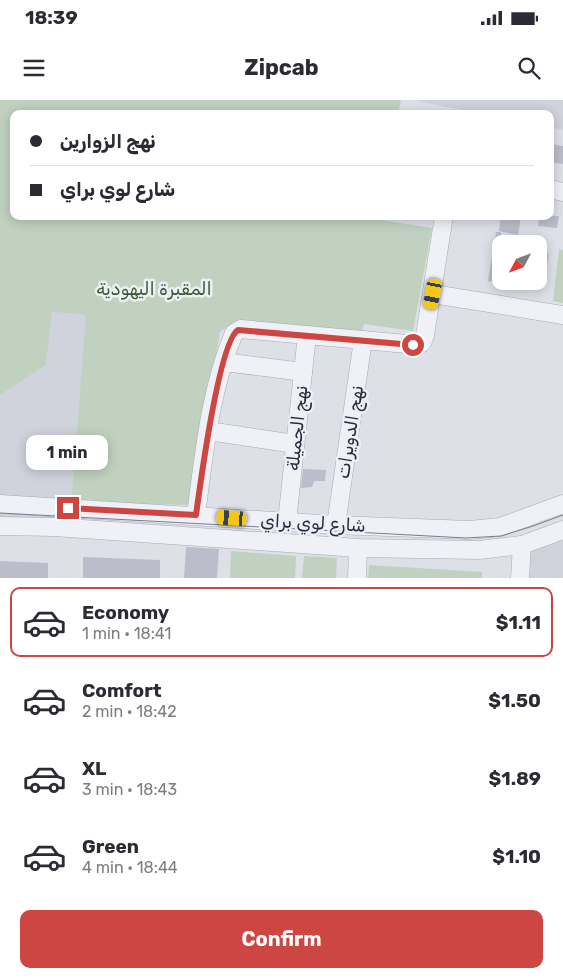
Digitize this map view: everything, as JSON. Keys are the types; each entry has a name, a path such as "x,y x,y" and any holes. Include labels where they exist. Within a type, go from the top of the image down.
{"street":[{"path":"196,515 208,431 224,362 234,333 238,330 418,346 422,343 425,336 443,220"},
{"path":"433,294 563,315"},
{"name":"نهج الجميلة","path":"287,522 307,335"},
{"name":"نهج الدويرات","path":"336,525 363,340"},
{"path":"224,362 303,372"},
{"path":"208,431 295,444"},
{"name":"شارع لوي براي","path":"0,504 336,525 470,530 512,524 563,504"},
{"name":"شارع لوي براي","path":"0,526 54,527 358,548 479,550 522,547 563,530"},
{"path":"520,578 522,547"},
{"path":"357,578 358,548"}],"shaded area":[{"path":"412,100 563,100 563,130 554,128 554,110 462,110"},
{"path":"52,312 86,315 68,537 0,534 0,395 46,365"},
{"path":"563,535 563,578 525,578 527,549"}],"green space":[{"name":"المقبرة اليهودية","path":"0,100 401,100 399,110 10,110 10,220 381,220 432,228 413,331 364,324 360,336 236,321 220,332 189,505 71,502 86,315 52,312 46,365 0,395"},
{"path":"559,249 563,250 563,303 553,301"},
{"path":"231,551 296,556 295,578 230,578"},
{"path":"304,556 337,558 336,578 302,578"},
{"path":"369,565 482,572 482,578 368,578"}],"building":[{"path":"554,145 563,146 563,164 554,163"},
{"path":"554,216 559,216 557,228 538,226 539,220 554,220"},
{"path":"500,220 520,220 518,235 499,231"},
{"path":"496,232 501,232 501,235 496,235"},
{"path":"492,256 492,282 488,281"},
{"path":"303,469 326,470 325,481 314,481 312,487 301,488"},
{"path":"186,547 219,549 217,578 184,578"},
{"path":"83,557 160,560 160,578 83,578"},
{"path":"0,561 48,563 48,578 0,578"}],"tram line":[{"path":"0,513 466,538 501,536 563,515"}],"route":[{"path":"68,508 196,515 208,431 224,362 234,333 238,330 413,345"}]}
